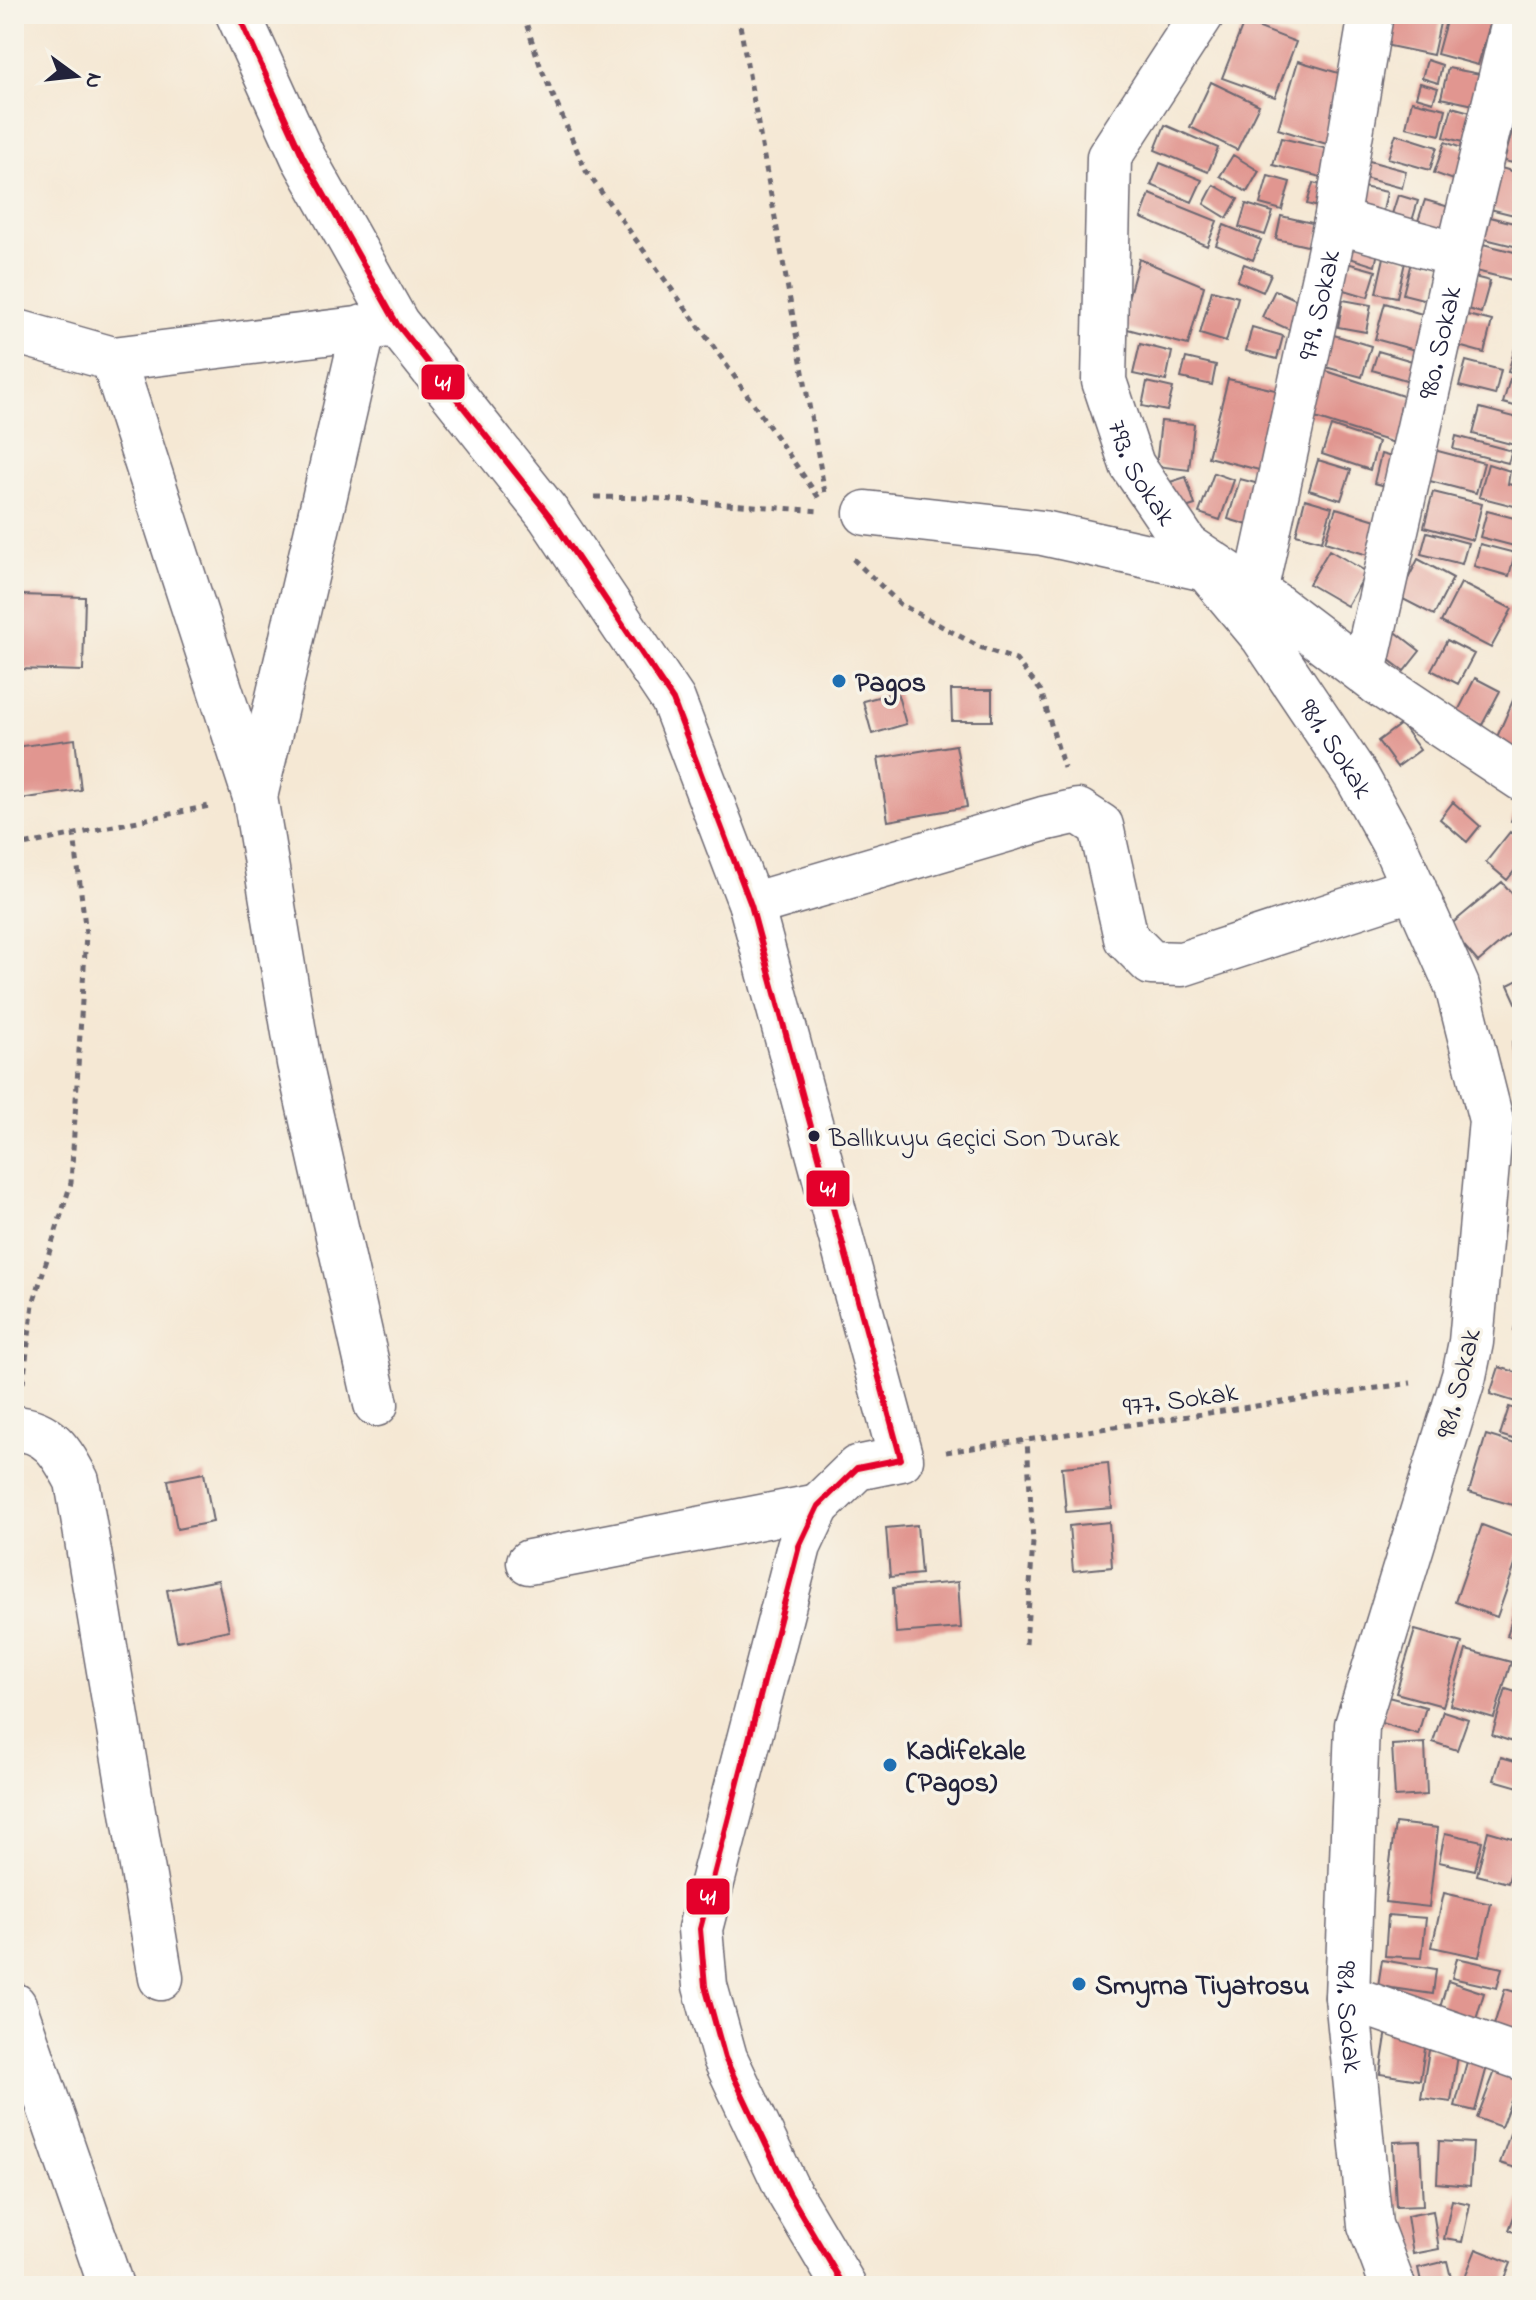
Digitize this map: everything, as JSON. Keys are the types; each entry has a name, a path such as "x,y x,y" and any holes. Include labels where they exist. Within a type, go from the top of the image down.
{"street":[{"path":"238,14 381,326 549,515 673,700 751,905 901,1459 857,1468 818,1506 799,1546 700,1929 705,1986 725,2058 789,2193 844,2286"},
{"name":"793. Sokak","path":"1202,14 1109,157 1104,381 1132,465 1196,558 1255,592 1364,672 1522,779"},
{"name":"979. Sokak","path":"1255,592 1336,221 1371,14"},
{"name":"980. Sokak","path":"1364,672 1516,14"},
{"path":"1336,221 1458,255"},
{"path":"14,331 113,359 381,326"},
{"path":"255,797 381,326"},
{"path":"113,359 255,797 299,1063 376,1404"},
{"path":"847,524 1043,533 1196,558"},
{"name":"981. Sokak","path":"1196,558 1263,637 1357,777 1393,842 1457,986 1491,1120 1471,1342 1464,1376 1357,1725 1347,1997 1370,2225 1393,2286"},
{"path":"751,905 1078,811 1101,826 1126,938 1151,963 1182,964 1414,888"},
{"path":"15,1427 32,1431 59,1448 77,1481 161,1978"},
{"path":"529,1562 818,1506"},
{"path":"1347,1997 1522,2058"},
{"path":"14,2005 111,2286"}],"path":[{"path":"523,14 541,68 586,171 847,524"},
{"path":"738,14 853,559 900,604 980,647 1016,660 1041,691 1078,811"},
{"path":"647,498 847,524"},
{"path":"14,847 255,797"},
{"path":"15,1427 33,1304 71,1183 86,934 74,834"},
{"name":"977. Sokak","path":"901,1459 1464,1376"},
{"path":"1026,1644 1033,1542 1027,1440"}],"building":[{"path":"1386,14 1442,14 1433,55 1380,44"},
{"path":"1448,14 1493,14 1478,65 1437,54"},
{"path":"1244,22 1296,42 1275,97 1222,78"},
{"path":"1427,60 1442,65 1438,83 1422,78"},
{"path":"1298,61 1352,77 1333,146 1278,129"},
{"path":"1448,68 1480,74 1474,105 1441,98"},
{"path":"1211,82 1259,105 1237,150 1190,127"},
{"path":"1420,83 1438,88 1433,102 1416,97"},
{"path":"1412,101 1446,109 1440,135 1406,127"},
{"path":"1452,107 1485,116 1477,146 1444,137"},
{"path":"1515,120 1522,122 1522,165 1504,161"},
{"path":"1165,125 1218,148 1208,172 1155,150"},
{"path":"1396,134 1437,147 1430,170 1388,158"},
{"path":"1281,138 1328,149 1321,177 1273,165"},
{"path":"1445,142 1476,153 1465,184 1434,173"},
{"path":"1233,155 1259,171 1247,192 1220,176"},
{"path":"1362,159 1406,171 1402,188 1357,176"},
{"path":"1160,163 1202,180 1192,202 1151,185"},
{"path":"1501,168 1522,174 1522,217 1490,209"},
{"path":"1268,176 1290,182 1282,210 1260,204"},
{"path":"1313,183 1336,189 1330,210 1307,204"},
{"path":"1214,185 1238,199 1227,218 1204,204"},
{"path":"1363,187 1387,192 1383,211 1359,205"},
{"path":"1150,194 1217,221 1207,246 1141,218"},
{"path":"1398,195 1418,201 1412,221 1392,214"},
{"path":"1425,200 1456,209 1448,234 1417,224"},
{"path":"1246,204 1273,212 1265,235 1239,227"},
{"path":"1281,216 1321,225 1316,248 1276,239"},
{"path":"1486,216 1522,225 1522,248 1481,238"},
{"path":"1224,225 1261,240 1253,260 1216,245"},
{"path":"1342,236 1379,247 1375,266 1337,254"},
{"path":"1483,244 1522,254 1516,281 1476,271"},
{"path":"1385,253 1406,258 1397,297 1376,293"},
{"path":"1412,258 1440,265 1431,301 1403,294"},
{"path":"1139,259 1204,286 1188,345 1120,327"},
{"path":"1336,260 1376,271 1368,297 1328,285"},
{"path":"1244,264 1271,274 1263,292 1237,281"},
{"path":"1466,275 1490,281 1481,313 1458,306"},
{"path":"1212,290 1238,297 1226,342 1200,334"},
{"path":"1275,290 1304,303 1292,331 1262,317"},
{"path":"1343,300 1371,305 1366,332 1338,327"},
{"path":"1385,303 1432,317 1422,352 1375,339"},
{"path":"1459,313 1492,321 1484,353 1451,344"},
{"path":"1252,327 1283,336 1277,359 1246,351"},
{"path":"1320,331 1371,346 1362,377 1311,363"},
{"path":"1140,344 1172,352 1166,381 1133,374"},
{"path":"1515,348 1522,350 1522,376 1508,372"},
{"path":"1378,351 1429,366 1423,385 1372,370"},
{"path":"1186,358 1216,365 1212,385 1181,378"},
{"path":"1466,361 1501,370 1495,395 1459,386"},
{"path":"1314,367 1418,401 1404,446 1299,413"},
{"path":"1228,379 1288,393 1267,472 1208,457"},
{"path":"1510,379 1522,382 1522,408 1503,403"},
{"path":"1147,382 1173,388 1167,411 1142,406"},
{"path":"1480,408 1522,419 1522,447 1473,434"},
{"path":"1161,421 1194,424 1189,470 1156,466"},
{"path":"1331,426 1378,442 1370,470 1322,454"},
{"path":"1456,436 1512,451 1508,463 1453,449"},
{"path":"1434,450 1484,463 1476,493 1426,480"},
{"path":"1381,454 1409,462 1401,490 1374,483"},
{"path":"1318,460 1351,470 1341,500 1309,490"},
{"path":"1488,464 1510,471 1508,484 1522,487 1522,508 1479,497"},
{"path":"1214,473 1234,480 1220,520 1199,513"},
{"path":"1186,477 1195,505 1176,511 1167,483"},
{"path":"1240,479 1259,484 1248,525 1228,519"},
{"path":"1433,492 1482,504 1473,540 1424,527"},
{"path":"1305,499 1332,507 1322,541 1296,534"},
{"path":"1336,508 1389,524 1378,558 1325,542"},
{"path":"1487,511 1522,520 1518,547 1480,537"},
{"path":"1427,532 1468,543 1462,564 1421,554"},
{"path":"1480,544 1515,553 1509,576 1474,566"},
{"path":"1329,550 1367,572 1347,606 1309,584"},
{"path":"1418,559 1453,578 1434,615 1399,597"},
{"path":"1461,583 1512,609 1491,648 1441,622"},
{"path":"20,595 85,597 83,671 18,669"},
{"path":"1388,626 1420,651 1404,671 1372,647"},
{"path":"1447,640 1474,654 1458,684 1431,670"},
{"path":"1475,678 1500,691 1482,725 1458,711"},
{"path":"951,690 992,690 992,721 952,721"},
{"path":"897,692 906,724 872,734 863,701"},
{"path":"1514,698 1522,702 1522,759 1493,746"},
{"path":"1401,724 1420,750 1397,767 1378,741"},
{"path":"75,739 81,790 20,799 14,747"},
{"path":"956,745 967,807 888,821 878,758"},
{"path":"1519,800 1522,801 1522,825 1511,821"},
{"path":"1453,802 1480,826 1467,842 1440,819"},
{"path":"1510,832 1522,842 1522,861 1507,880 1486,862"},
{"path":"1502,882 1522,905 1522,924 1478,962 1448,927"},
{"path":"1522,978 1522,1016 1508,985"},
{"path":"1522,1041 1522,1109 1518,1109 1512,1042"},
{"path":"1522,1301 1522,1332 1514,1330"},
{"path":"1499,1367 1522,1374 1522,1404 1490,1394"},
{"path":"1509,1407 1522,1411 1522,1442 1500,1435"},
{"path":"1486,1435 1522,1446 1522,1508 1469,1492"},
{"path":"1108,1463 1112,1508 1066,1512 1062,1467"},
{"path":"204,1473 213,1522 177,1529 168,1480"},
{"path":"1109,1522 1112,1567 1073,1571 1069,1526"},
{"path":"917,1525 921,1574 890,1577 886,1528"},
{"path":"1482,1525 1522,1540 1497,1617 1455,1602"},
{"path":"218,1580 229,1630 177,1641 167,1590"},
{"path":"958,1582 961,1628 896,1633 893,1588"},
{"path":"1518,1598 1522,1599 1522,1640 1507,1636"},
{"path":"1415,1630 1462,1643 1443,1706 1396,1693"},
{"path":"1466,1650 1511,1662 1494,1718 1450,1705"},
{"path":"1506,1689 1522,1694 1522,1710 1513,1742 1492,1735"},
{"path":"1388,1697 1426,1707 1418,1734 1381,1723"},
{"path":"1443,1711 1468,1719 1457,1750 1433,1742"},
{"path":"1425,1743 1427,1795 1395,1797 1392,1745"},
{"path":"1501,1757 1522,1763 1522,1788 1494,1780"},
{"path":"1522,1810 1522,1831 1516,1830"},
{"path":"1395,1823 1438,1828 1429,1907 1385,1902"},
{"path":"1488,1831 1519,1840 1508,1883 1477,1875"},
{"path":"1445,1833 1482,1841 1475,1870 1439,1862"},
{"path":"1444,1893 1491,1904 1479,1957 1432,1947"},
{"path":"1388,1915 1426,1918 1422,1958 1385,1956"},
{"path":"1457,1958 1502,1968 1497,1988 1452,1978"},
{"path":"1382,1960 1436,1969 1433,1994 1378,1986"},
{"path":"1448,1981 1484,1993 1474,2026 1438,2014"},
{"path":"1505,1989 1522,1994 1522,2028 1517,2043 1491,2035"},
{"path":"1387,2030 1427,2036 1420,2080 1380,2074"},
{"path":"1429,2050 1458,2055 1451,2102 1421,2098"},
{"path":"1468,2058 1488,2063 1475,2111 1455,2106"},
{"path":"1497,2066 1521,2075 1501,2127 1477,2118"},
{"path":"1515,2119 1522,2121 1522,2170 1500,2163"},
{"path":"1420,2141 1423,2206 1396,2207 1393,2142"},
{"path":"1439,2141 1473,2143 1470,2186 1437,2183"},
{"path":"1522,2195 1522,2235 1509,2230"},
{"path":"1452,2200 1470,2204 1462,2242 1444,2239"},
{"path":"1433,2211 1439,2249 1413,2254 1407,2216"},
{"path":"1476,2249 1511,2263 1502,2286 1488,2286 1465,2277"},
{"path":"1447,2261 1453,2286 1422,2286 1418,2268"}],"transit line":[{"name":"41","path":"238,14 303,157 397,324 549,515 673,700 751,905 901,1459 857,1468 818,1506 799,1546 700,1929 705,1986 725,2058 789,2193 844,2286"}],"place":[{"name":"Pagos","path":"839,681"},
{"name":"Ballıkuyu Geçici Son Durak","path":"814,1136"},
{"name":"Kadifekale (Pagos)","path":"890,1765"},
{"name":"Smyrna Tiyatrosu","path":"1079,1984"}]}
